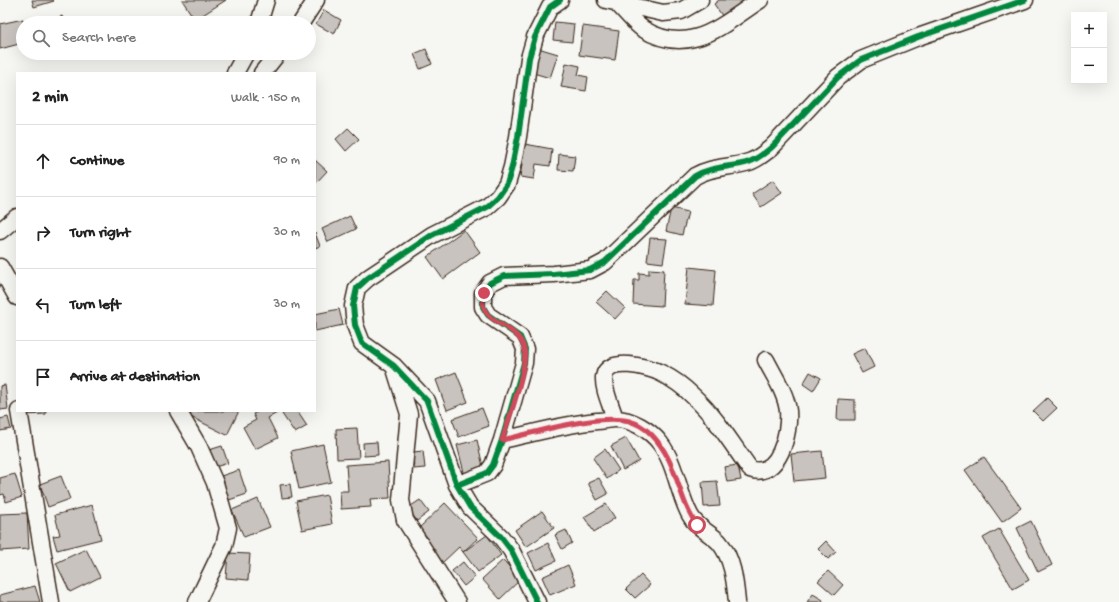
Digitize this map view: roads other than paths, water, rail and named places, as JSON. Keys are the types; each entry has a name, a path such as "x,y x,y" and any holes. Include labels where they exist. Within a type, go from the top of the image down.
{"street":[{"path":"261,16 266,0"},
{"path":"306,16 316,0"},
{"path":"537,602 511,550 501,537 470,507 457,485 427,400 394,366 362,343 355,325 353,306 357,288 368,278 432,235 487,207 503,190 507,184 512,167 529,58 535,37 550,7 560,0"},
{"path":"612,1 663,13 681,11 700,0"},
{"path":"612,1 642,29 660,37 682,41 704,36 724,26 760,0"},
{"path":"457,485 488,473 493,465 502,440 524,363 525,349 520,337 488,315 484,307 484,293 490,283 504,276 554,274 590,270 604,262 695,176 705,170 748,162 760,157 772,147 849,68 885,50 1026,0"},
{"path":"236,72 242,60"},
{"path":"263,72 272,60"},
{"path":"0,231 16,218"},
{"path":"0,267 16,295"},
{"path":"615,419 605,386 604,376 608,370 615,365 627,364 660,372 677,382 694,397 714,420 750,469 756,471 765,470 773,465 782,451 788,429 788,410 783,394 766,360"},
{"path":"394,366 408,414 401,500 404,520 457,602"},
{"path":"19,412 51,602"},
{"path":"179,412 199,446 215,483 228,528 224,546 198,602"},
{"path":"502,440 580,423 615,419 630,421 646,430 660,443 670,461 690,516 697,525 719,542 727,554 734,574 737,602"}]}
